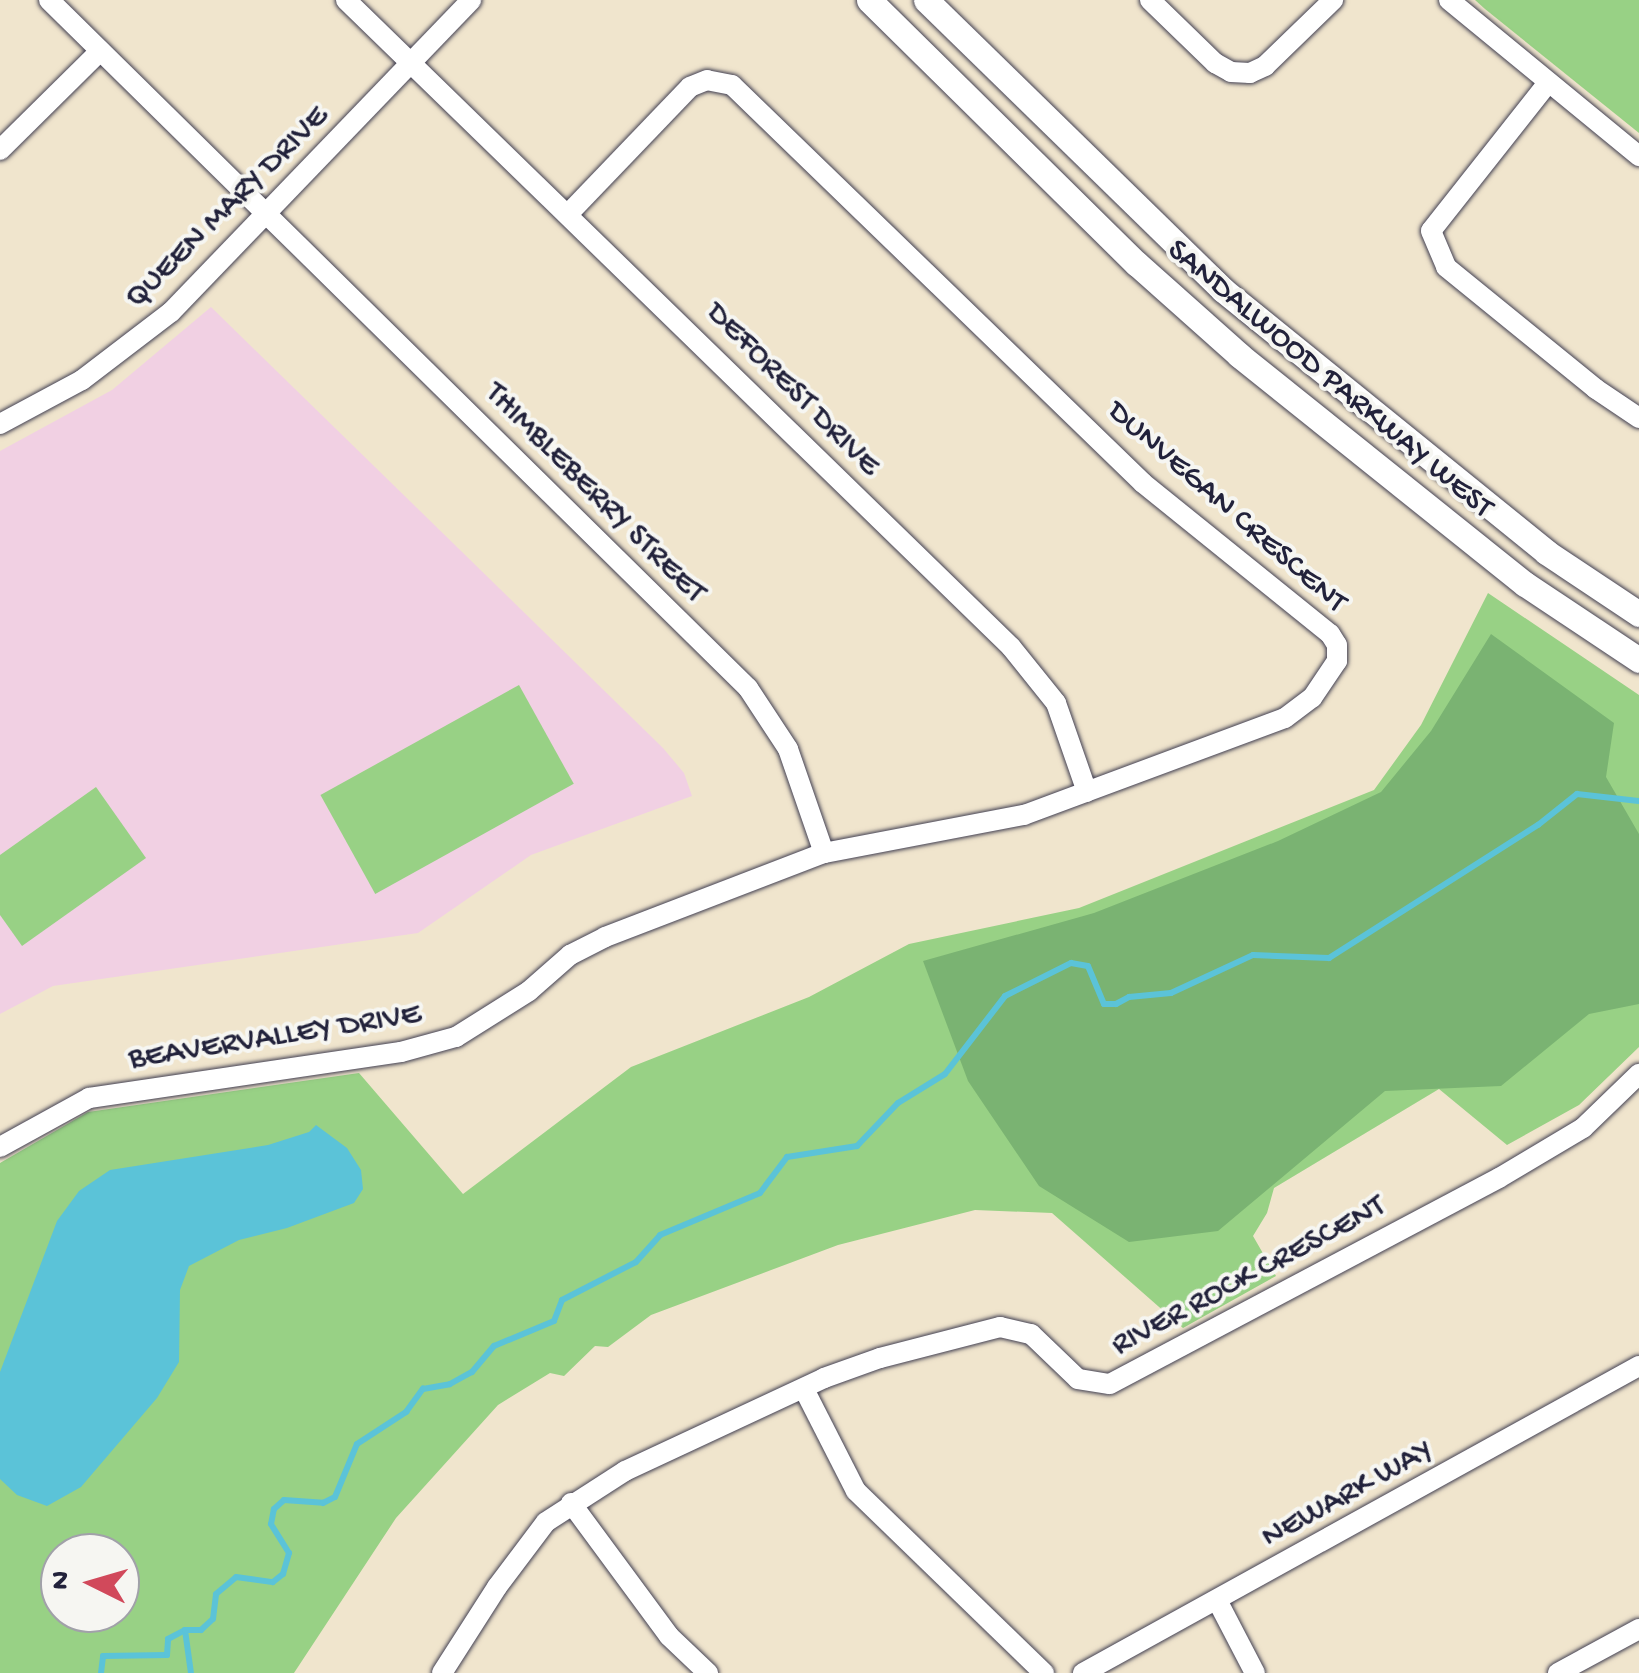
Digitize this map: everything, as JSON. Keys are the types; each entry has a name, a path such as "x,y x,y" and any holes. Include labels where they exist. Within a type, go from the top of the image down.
{"main road":[{"name":"SANDALWOOD PARKWAY WEST","path":"869,0 1138,264 1239,355 1525,584 1639,660"},
{"name":"SANDALWOOD PARKWAY WEST","path":"926,0 1223,290 1546,552 1639,614"}],"street":[{"name":"THIMBLEBERRY STREET","path":"48,0 748,688 788,748 824,853"},
{"name":"DEFOREST DRIVE","path":"346,0 570,213 1011,648 1056,703 1087,792"},
{"name":"QUEEN MARY DRIVE","path":"0,424 82,380 136,341 268,214 470,0"},
{"path":"1150,0 1215,63 1231,72 1250,73 1266,66 1332,0"},
{"path":"1448,0 1639,156"},
{"path":"0,150 100,52"},
{"name":"DUNVEGAN CRESCENT","path":"570,213 690,87 707,80 732,85 1143,483 1330,634 1337,646 1337,661 1312,698 1285,718 1024,814 824,853"},
{"path":"1547,84 1431,231 1446,267 1596,389 1639,418"},
{"name":"BEAVERVALLEY DRIVE","path":"0,1146 89,1098 402,1052 456,1037 529,991 570,955 604,937 824,853"},
{"name":"RIVER ROCK CRESCENT","path":"442,1673 496,1587 546,1522 625,1471 880,1358 1000,1328 1031,1334 1078,1379 1110,1384 1500,1178 1584,1128 1639,1074"},
{"name":"NEWARK WAY","path":"1083,1673 1218,1602 1639,1366"},
{"path":"804,1389 856,1491 1044,1673"},
{"path":"571,1503 670,1636 708,1673"},
{"path":"1218,1602 1255,1673"},
{"path":"1558,1673 1639,1629"}],"shaded area":[{"path":"211,307 663,748 684,773 692,796 531,855 418,933 53,986 0,1014 0,451 112,390"}],"green space":[{"path":"1475,0 1639,0 1639,133 1485,9"},
{"path":"1488,593 1639,695 1639,1047 1579,1105 1507,1145 1439,1089 1274,1188 1267,1213 1253,1236 1276,1276 1183,1328 1052,1213 975,1210 838,1245 651,1315 608,1347 595,1346 564,1376 550,1373 498,1405 396,1518 294,1673 0,1673 0,1163 88,1112 359,1073 463,1194 631,1067 809,997 909,944 1079,908 1374,790 1421,725"},
{"path":"1491,634 1614,723 1606,777 1639,834 1639,1004 1589,1014 1501,1086 1385,1091 1218,1231 1129,1242 1039,1186 968,1081 923,961 1094,913 1278,841 1381,792 1431,731"},
{"path":"519,685 574,784 375,894 320,795"},
{"path":"96,787 146,858 22,946 0,915 0,855"}],"water":[{"path":"316,1125 347,1148 361,1170 363,1189 354,1203 287,1228 239,1240 189,1266 180,1290 179,1362 157,1398 81,1487 47,1506 17,1495 0,1479 0,1372 57,1221 79,1191 110,1170 268,1145 309,1132"}],"waterway":[{"path":"101,1673 103,1656 167,1655 168,1639 185,1630 201,1630 213,1619 216,1594 236,1577 273,1582 283,1574 289,1553 271,1524 274,1509 284,1500 323,1503 335,1497 357,1444 406,1412 423,1389 450,1384 472,1372 494,1346 554,1321 562,1300 636,1262 660,1235 760,1193 787,1157 857,1146 898,1103 945,1074 1005,996 1071,963 1088,966 1104,1004 1116,1004 1129,997 1171,993 1253,955 1329,958 1538,825 1577,794 1639,801"},
{"path":"185,1630 191,1673"}]}
